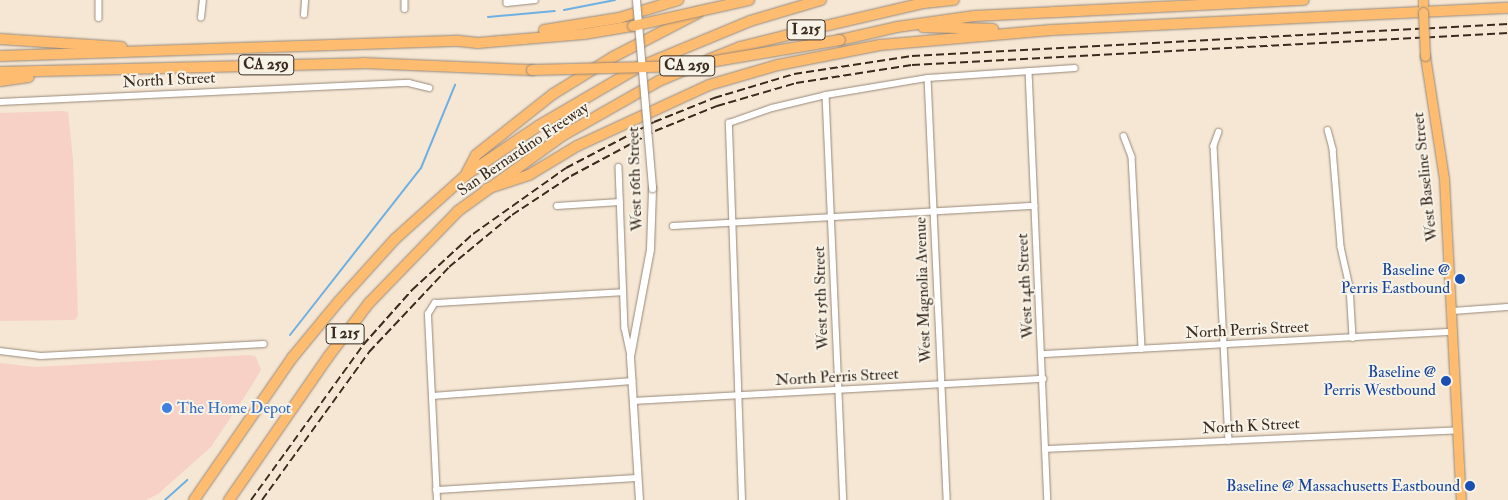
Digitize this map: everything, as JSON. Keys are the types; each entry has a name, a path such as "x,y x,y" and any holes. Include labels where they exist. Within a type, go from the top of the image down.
{"highway":[{"path":"459,41 566,28 619,18 678,0"},
{"path":"466,175 476,155 553,94 613,57 726,0"},
{"path":"459,41 478,43 633,26 748,0"},
{"name":"San Bernardino Freeway","path":"194,500 292,358 339,301 396,239 466,175 546,121 639,67 750,21 821,0"},
{"name":"San Bernardino Freeway","path":"229,500 328,356 369,303 416,251 486,189 562,136 659,81 740,47 880,13 954,0"},
{"path":"897,27 1008,13 1304,0"},
{"path":"486,189 529,175 577,146 709,85 743,74 894,43 1051,30 1508,8"},
{"path":"897,27 1051,30"},
{"name":"CA 259","path":"0,72 363,63 532,70 686,66 840,40 897,27"},
{"path":"0,38 54,40 155,51"},
{"name":"CA 259","path":"0,56 459,41"},
{"path":"0,81 70,70"}],"main road":[{"name":"West Baseline Street","path":"1423,0 1425,56 1444,178 1461,500"}],"street":[{"path":"99,0 99,18"},
{"path":"201,18 203,0"},
{"path":"304,15 305,0"},
{"path":"405,0 405,8"},
{"path":"507,1 535,0"},
{"name":"West 16th Street","path":"630,356 650,249 652,188 636,0"},
{"path":"742,500 730,222 729,123 772,108 826,95 928,78 1075,68"},
{"name":"West 14th Street","path":"1029,71 1048,500"},
{"name":"West Magnolia Avenue","path":"928,78 947,500"},
{"name":"North I Street","path":"0,102 409,83 429,88"},
{"name":"West 15th Street","path":"826,95 844,500"},
{"path":"1328,130 1333,149 1340,247 1350,287 1353,338"},
{"path":"1219,132 1214,146 1229,441"},
{"path":"1124,136 1132,157 1142,349"},
{"name":"West 16th Street","path":"619,167 623,292 632,381 638,500"},
{"path":"558,206 620,202"},
{"path":"673,226 1034,206"},
{"path":"437,500 428,314 436,303 623,292"},
{"path":"1452,310 1508,307"},
{"name":"North Perris Street","path":"1043,354 1453,332"},
{"path":"0,351 41,356 264,344"},
{"name":"North Perris Street","path":"633,401 1043,379"},
{"path":"432,396 632,381"},
{"name":"North K Street","path":"1046,449 1456,430"},
{"path":"436,490 638,478"}],"shaded area":[{"path":"68,112 73,159 78,316 75,320 0,321 0,113"},
{"path":"250,355 256,357 261,370 249,390 211,447 158,494 146,500 0,500 0,363 36,367"}],"waterway":[{"path":"564,10 615,0"},
{"path":"488,17 555,11"},
{"path":"290,335 421,168 455,85"},
{"path":"165,500 187,480"}],"railway":[{"path":"251,500 363,345 412,290 473,234 566,168 654,122 714,98 794,74 912,56 1508,24"},
{"path":"262,500 369,352 449,267 512,215 571,176 655,131 717,106 796,83 912,65 1508,33"}],"place":[{"name":"Baseline @ Perris Eastbound","path":"1460,279"},
{"name":"Baseline @ Perris Westbound","path":"1446,381"},
{"name":"The Home Depot","path":"167,408"},
{"name":"Baseline @ Massachusetts Eastbound","path":"1470,486"}]}
